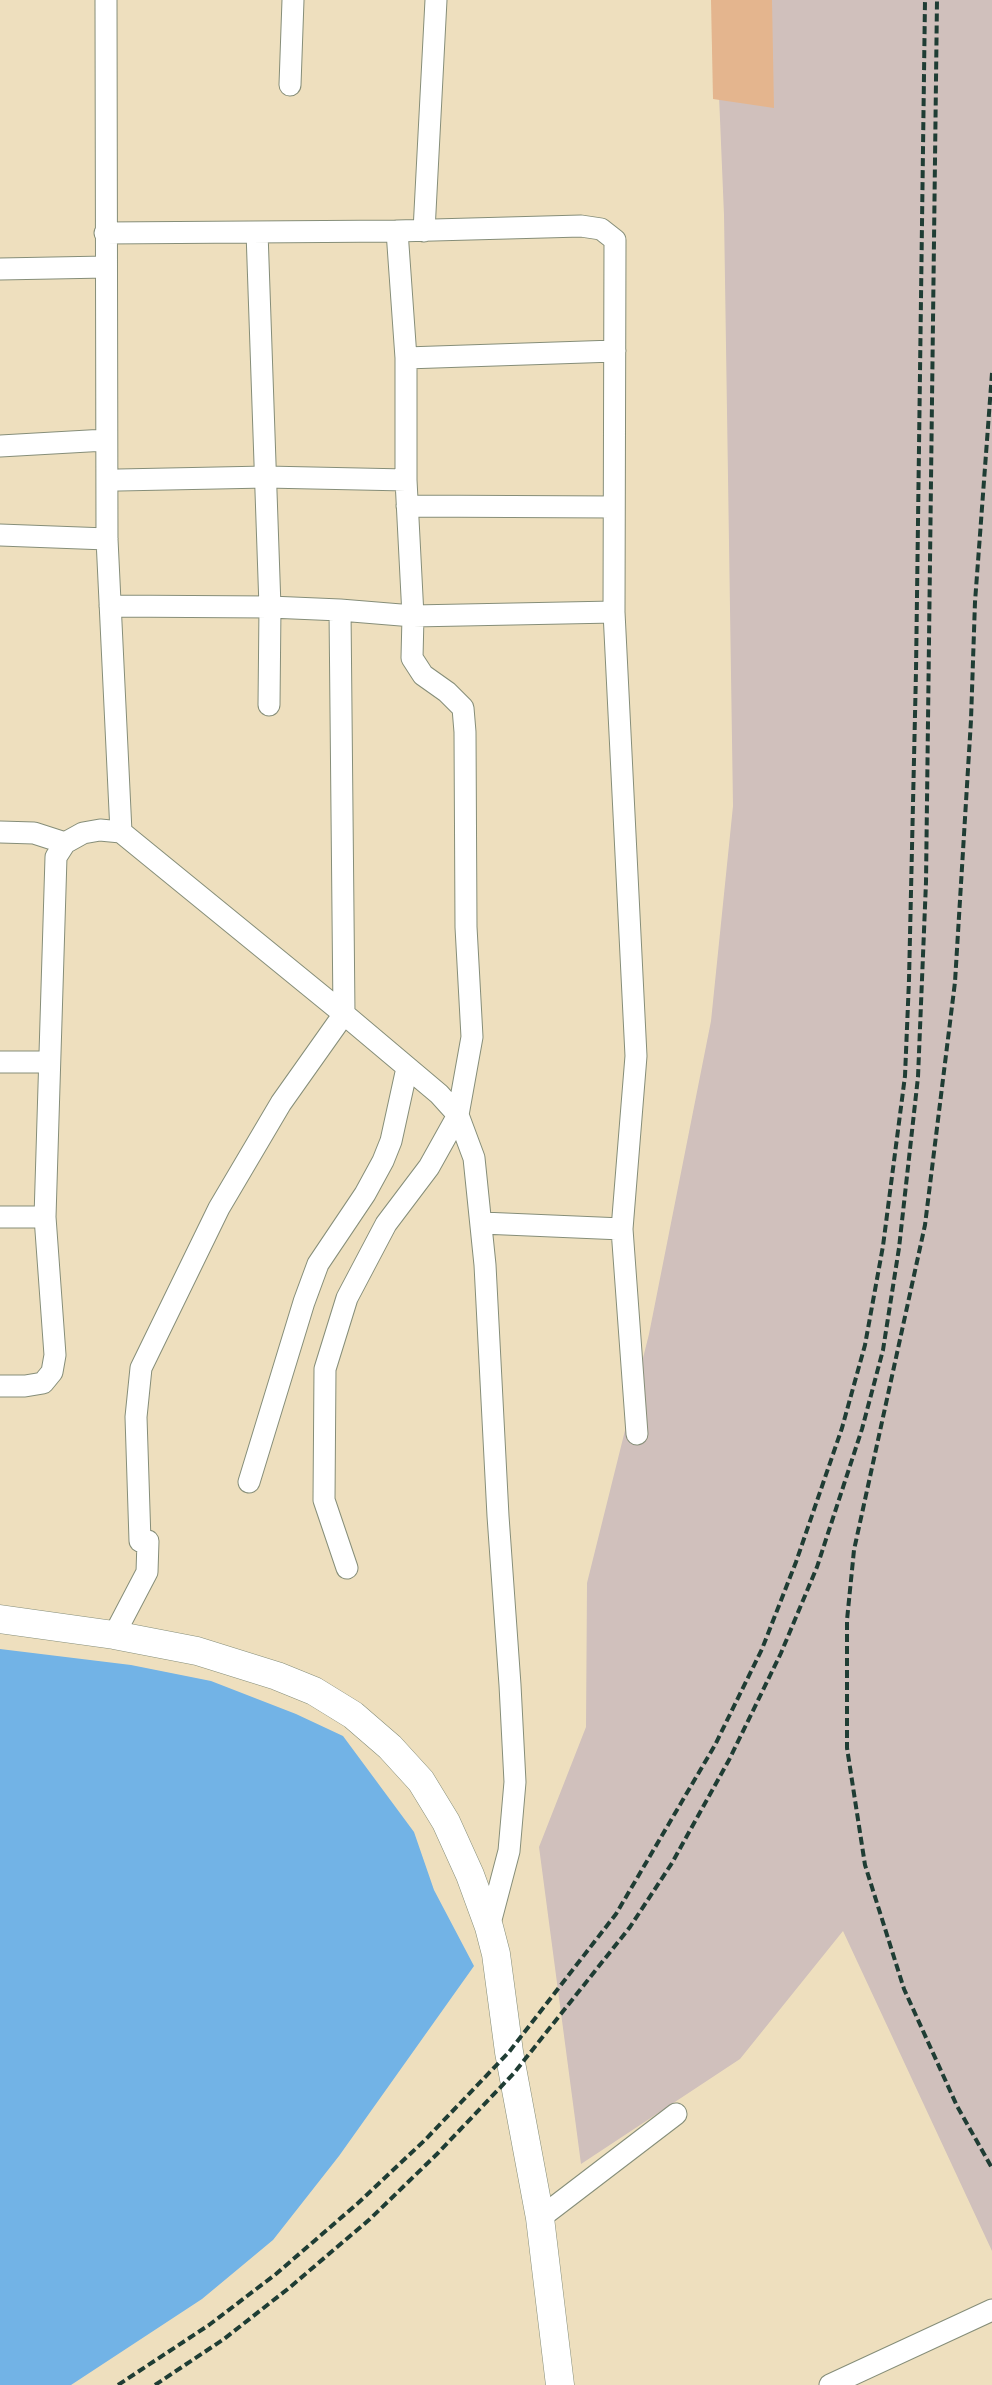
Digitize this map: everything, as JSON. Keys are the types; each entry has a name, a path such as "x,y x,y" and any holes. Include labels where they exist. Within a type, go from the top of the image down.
{"main road":[{"path":"0,1619 114,1635 197,1651 237,1662 314,1691 354,1715 390,1747 421,1781 446,1822 470,1875 489,1927 496,1954 509,2052 540,2218 560,2385"}],"street":[{"path":"106,0 107,539 122,832"},
{"path":"290,85 293,0"},
{"path":"424,231 436,0"},
{"path":"105,233 424,231 581,226 601,229 615,240 614,612 636,1056 622,1228 623,1274 637,1434"},
{"path":"347,1568 324,1500 325,1368 347,1298 386,1224 429,1167 458,1116 472,1037 466,927 466,732 463,708 447,692 423,675 412,658 413,616 406,480 406,358 397,231"},
{"path":"257,232 270,607 269,705"},
{"path":"0,269 106,267"},
{"path":"406,358 615,351"},
{"path":"0,446 106,440"},
{"path":"119,480 266,477 406,480"},
{"path":"407,506 614,506"},
{"path":"0,535 107,539"},
{"path":"110,606 270,607 413,616 614,612"},
{"path":"114,1635 147,1572 136,1417 141,1368 219,1208 281,1103 344,1014 340,610"},
{"path":"0,1386 25,1386 43,1383 52,1372 55,1354 44,1217 48,1154 48,1062 56,857 65,842 83,832 100,830 122,832 344,1014 423,1082 458,1116 474,1158 482,1223 515,1782 509,1851 489,1927"},
{"path":"0,832 34,833 65,842"},
{"path":"0,1062 48,1062"},
{"path":"249,1482 304,1302 318,1264 365,1194 423,1082"},
{"path":"0,1217 44,1217"},
{"path":"482,1223 622,1228"},
{"path":"540,2218 676,2114"},
{"path":"830,2385 992,2310"}],"shaded area":[{"path":"715,0 992,0 992,2251 843,1931 740,2059 581,2164 539,1847 586,1727 587,1583 649,1334 711,1021 733,806 724,215"}],"water":[{"path":"0,1649 131,1665 211,1681 296,1714 343,1736 414,1832 434,1890 474,1966 339,2156 273,2240 202,2299 71,2385 0,2385"}],"building":[{"path":"711,0 772,0 774,108 713,99"}],"railway":[{"path":"118,2385 209,2325 276,2274 357,2204 425,2140 509,2052 616,1914 715,1745 762,1649 796,1562 842,1428 865,1345 883,1246 905,1076 916,671 925,0"},
{"path":"155,2385 224,2339 289,2288 370,2219 437,2154 514,2073 630,1927 672,1863 729,1760 781,1653 817,1567 862,1429 883,1350 899,1248 918,1077 926,882 937,0"},
{"path":"992,373 975,602 971,720 955,982 925,1225 854,1550 847,1620 847,1748 865,1865 904,1989 957,2106 992,2168"}]}
